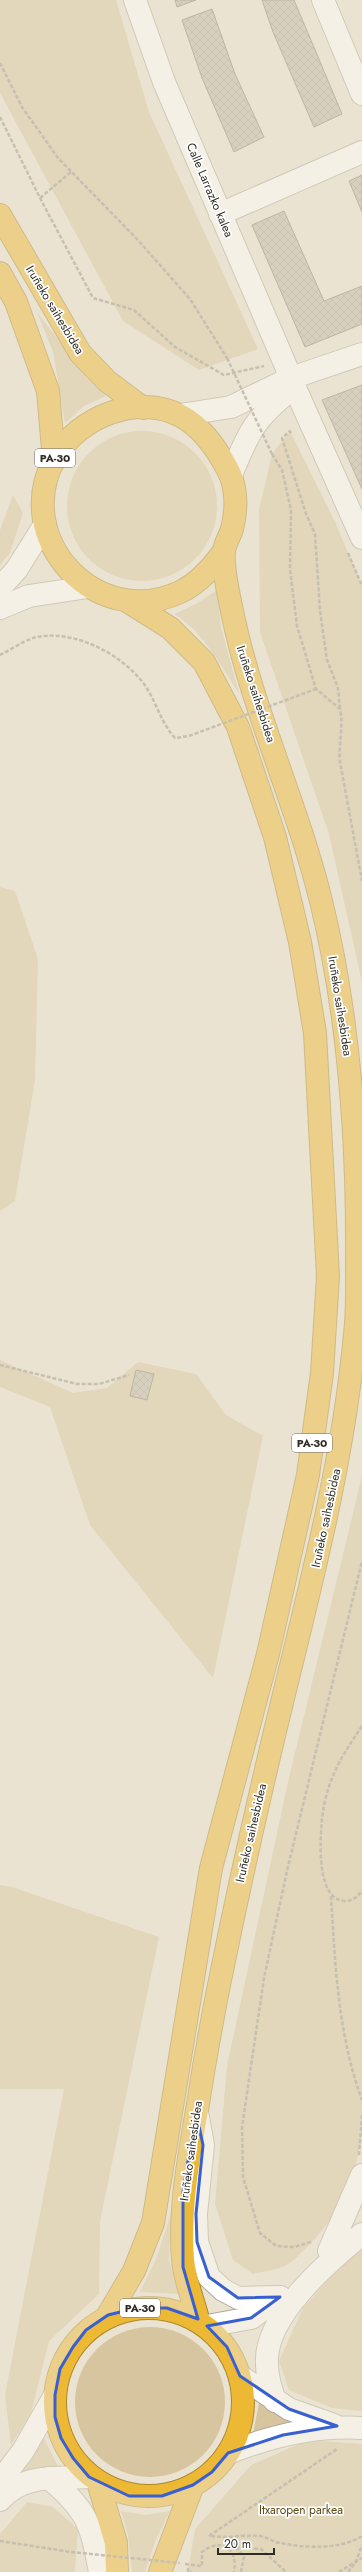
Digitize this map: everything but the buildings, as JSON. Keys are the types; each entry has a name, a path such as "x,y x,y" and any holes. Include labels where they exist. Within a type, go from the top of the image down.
{"highway":[{"name":"Iruñeko saihesbidea","path":"0,216 80,353 107,381 143,408"},
{"name":"PA-30","path":"0,273 19,309 48,392 54,461"},
{"name":"PA-30","path":"143,408 162,409 180,416 198,428 231,475 234,488 235,520 224,551 207,574 183,591 156,600 127,601 107,596 88,587 73,575 60,560 51,543 45,524 43,502 46,481 54,461 69,438 90,421 114,412 143,408"},
{"name":"Iruñeko saihesbidea","path":"203,2322 183,2267 182,2192 212,2023 246,1851 328,1513 344,1427 356,1328 358,1170 346,1030 321,900 280,767 240,649 230,600 224,551"},
{"name":"Iruñeko saihesbidea","path":"108,2315 134,2271 153,2223 210,1868 268,1654 308,1475 322,1373 328,1276 315,1033 300,942 275,837 238,727 204,662 170,628 127,601"},
{"name":"PA-30","path":"93,2480 129,2496 162,2496 194,2486 212,2472 228,2454 239,2429 243,2402 240,2376 227,2347 203,2322 167,2308 137,2308 108,2315 86,2330 73,2347 60,2369 55,2395 55,2417 61,2438 73,2458 93,2480 116,2542 117,2572"},
{"path":"160,2572 194,2486"}],"street":[{"name":"Calle Larrazko kalea","path":"135,0 164,82 293,383 362,538"},
{"path":"323,0 362,94"},
{"path":"220,214 362,152"},
{"path":"180,416 231,407 293,383 321,368 362,354"},
{"path":"231,475 248,433 268,407 293,383"},
{"path":"0,588 17,569 45,524"},
{"path":"0,608 29,596 88,587"},
{"path":"196,2112 204,2146 196,2214 197,2242 209,2278 223,2290 238,2298 280,2297"},
{"path":"203,2322 251,2318 280,2297 322,2245 360,2167"},
{"path":"322,2245 362,2233"},
{"path":"275,2401 266,2364 270,2341 290,2304 324,2266 362,2233"},
{"path":"240,2376 288,2409 340,2436"},
{"path":"0,2481 23,2451 55,2395"},
{"path":"228,2454 283,2435 340,2436 362,2428"},
{"path":"0,2500 20,2483 38,2478 93,2480"},
{"path":"49,2478 73,2498 85,2516 94,2538 100,2572"}],"path":[{"path":"0,63 22,107 71,172 136,238 190,299 227,358 272,454 282,470 291,510 290,569 297,626 316,689 340,709"},
{"path":"0,117 40,198 93,298 134,310 175,347 224,375 266,365"},
{"path":"40,198 71,172"},
{"path":"290,431 282,438 306,514 315,534 320,612 327,660 338,688 342,718 338,746 340,762 362,881"},
{"path":"0,655 33,638 56,636 100,647 116,657 140,678 175,738 189,736 316,689"},
{"path":"0,1365 77,1384 99,1384 129,1375"},
{"path":"322,2245 294,2247 276,2246 260,2233 243,2177 242,2127 264,1978 286,1871 362,1561"},
{"path":"362,1726 337,1764 324,1805 321,1833 323,1879 331,1895 337,1983 342,2019 362,2100"},
{"path":"331,1895 336,1899 349,1901 359,1895 362,1890"},
{"path":"360,2167 362,2115"},
{"path":"340,2436 210,2536 228,2538 260,2536 279,2543 304,2547 330,2546 356,2540 362,2536"},
{"path":"228,2538 244,2557 241,2572"},
{"path":"0,2541 71,2552 202,2566 202,2552 211,2545 220,2544 229,2549 235,2557 234,2572"},
{"path":"348,2572 356,2562 362,2545"},
{"path":"236,2547 261,2549 286,2572"},
{"path":"338,2572 362,2558"}],"highlighted area":[{"path":"196,2112 203,2145 196,2214 197,2242 209,2277 238,2298 280,2297 251,2318 207,2326 227,2347 240,2376 289,2409 337,2426 283,2435 228,2453 212,2472 193,2485 162,2496 129,2496 89,2477 73,2458 61,2438 55,2417 55,2395 60,2369 73,2347 86,2330 108,2315 137,2308 167,2308 198,2319 183,2267 183,2192"}],"green space":[{"path":"0,0 116,0 149,112 258,349 199,370 123,321 0,93"},
{"path":"37,312 87,378 106,396 84,406 65,423 53,352"},
{"path":"135,431 149,431 164,434 177,440 190,448 200,458 214,484 217,506 216,521 211,535 200,554 190,564 164,578 149,581 135,581 120,578 107,572 94,564 84,554 70,528 67,513 67,499 70,484 76,471 84,458 94,448 120,434"},
{"path":"290,431 335,522 362,586 362,982 329,834 260,632 259,510 272,454"},
{"path":"13,495 23,513 10,553 0,565 0,530"},
{"path":"217,590 221,627 239,693 218,660 202,639 193,629 174,614 196,604"},
{"path":"0,887 15,891 38,959 35,1080 15,1201 0,1211"},
{"path":"0,1360 73,1393 107,1388 138,1362 196,1374 226,1415 263,1436 213,1678 90,1525 50,1407 0,1387"},
{"path":"362,1476 362,2134 355,2167 350,2182 335,2212 316,2238 285,2266 253,2274 233,2260 215,2204 227,2066 288,1782"},
{"path":"0,1885 12,1887 159,1937 100,2221 99,2294 49,2341 31,2413 11,2445 5,2395 64,2089 0,2089"},
{"path":"171,2214 169,2260 179,2294 140,2292 156,2259"},
{"path":"362,2249 362,2411 332,2408 289,2390 279,2361 303,2308 353,2253"},
{"path":"143,2327 157,2327 172,2330 185,2336 198,2344 208,2354 222,2380 225,2402 224,2417 219,2431 208,2450 198,2460 172,2474 157,2477 143,2477 128,2474 115,2468 102,2460 92,2450 78,2424 75,2409 75,2395 78,2380 84,2367 92,2354 102,2344 128,2330"},
{"path":"259,2403 301,2422 253,2433"},
{"path":"42,2435 58,2466 19,2473"},
{"name":"Itxaropen parkea","path":"308,2440 362,2444 362,2572 188,2572 195,2529 251,2465"},
{"path":"27,2502 53,2507 78,2529 75,2572 0,2572 0,2534"},
{"path":"121,2511 146,2515 170,2511 156,2539 145,2572 132,2572 128,2535"}]}
